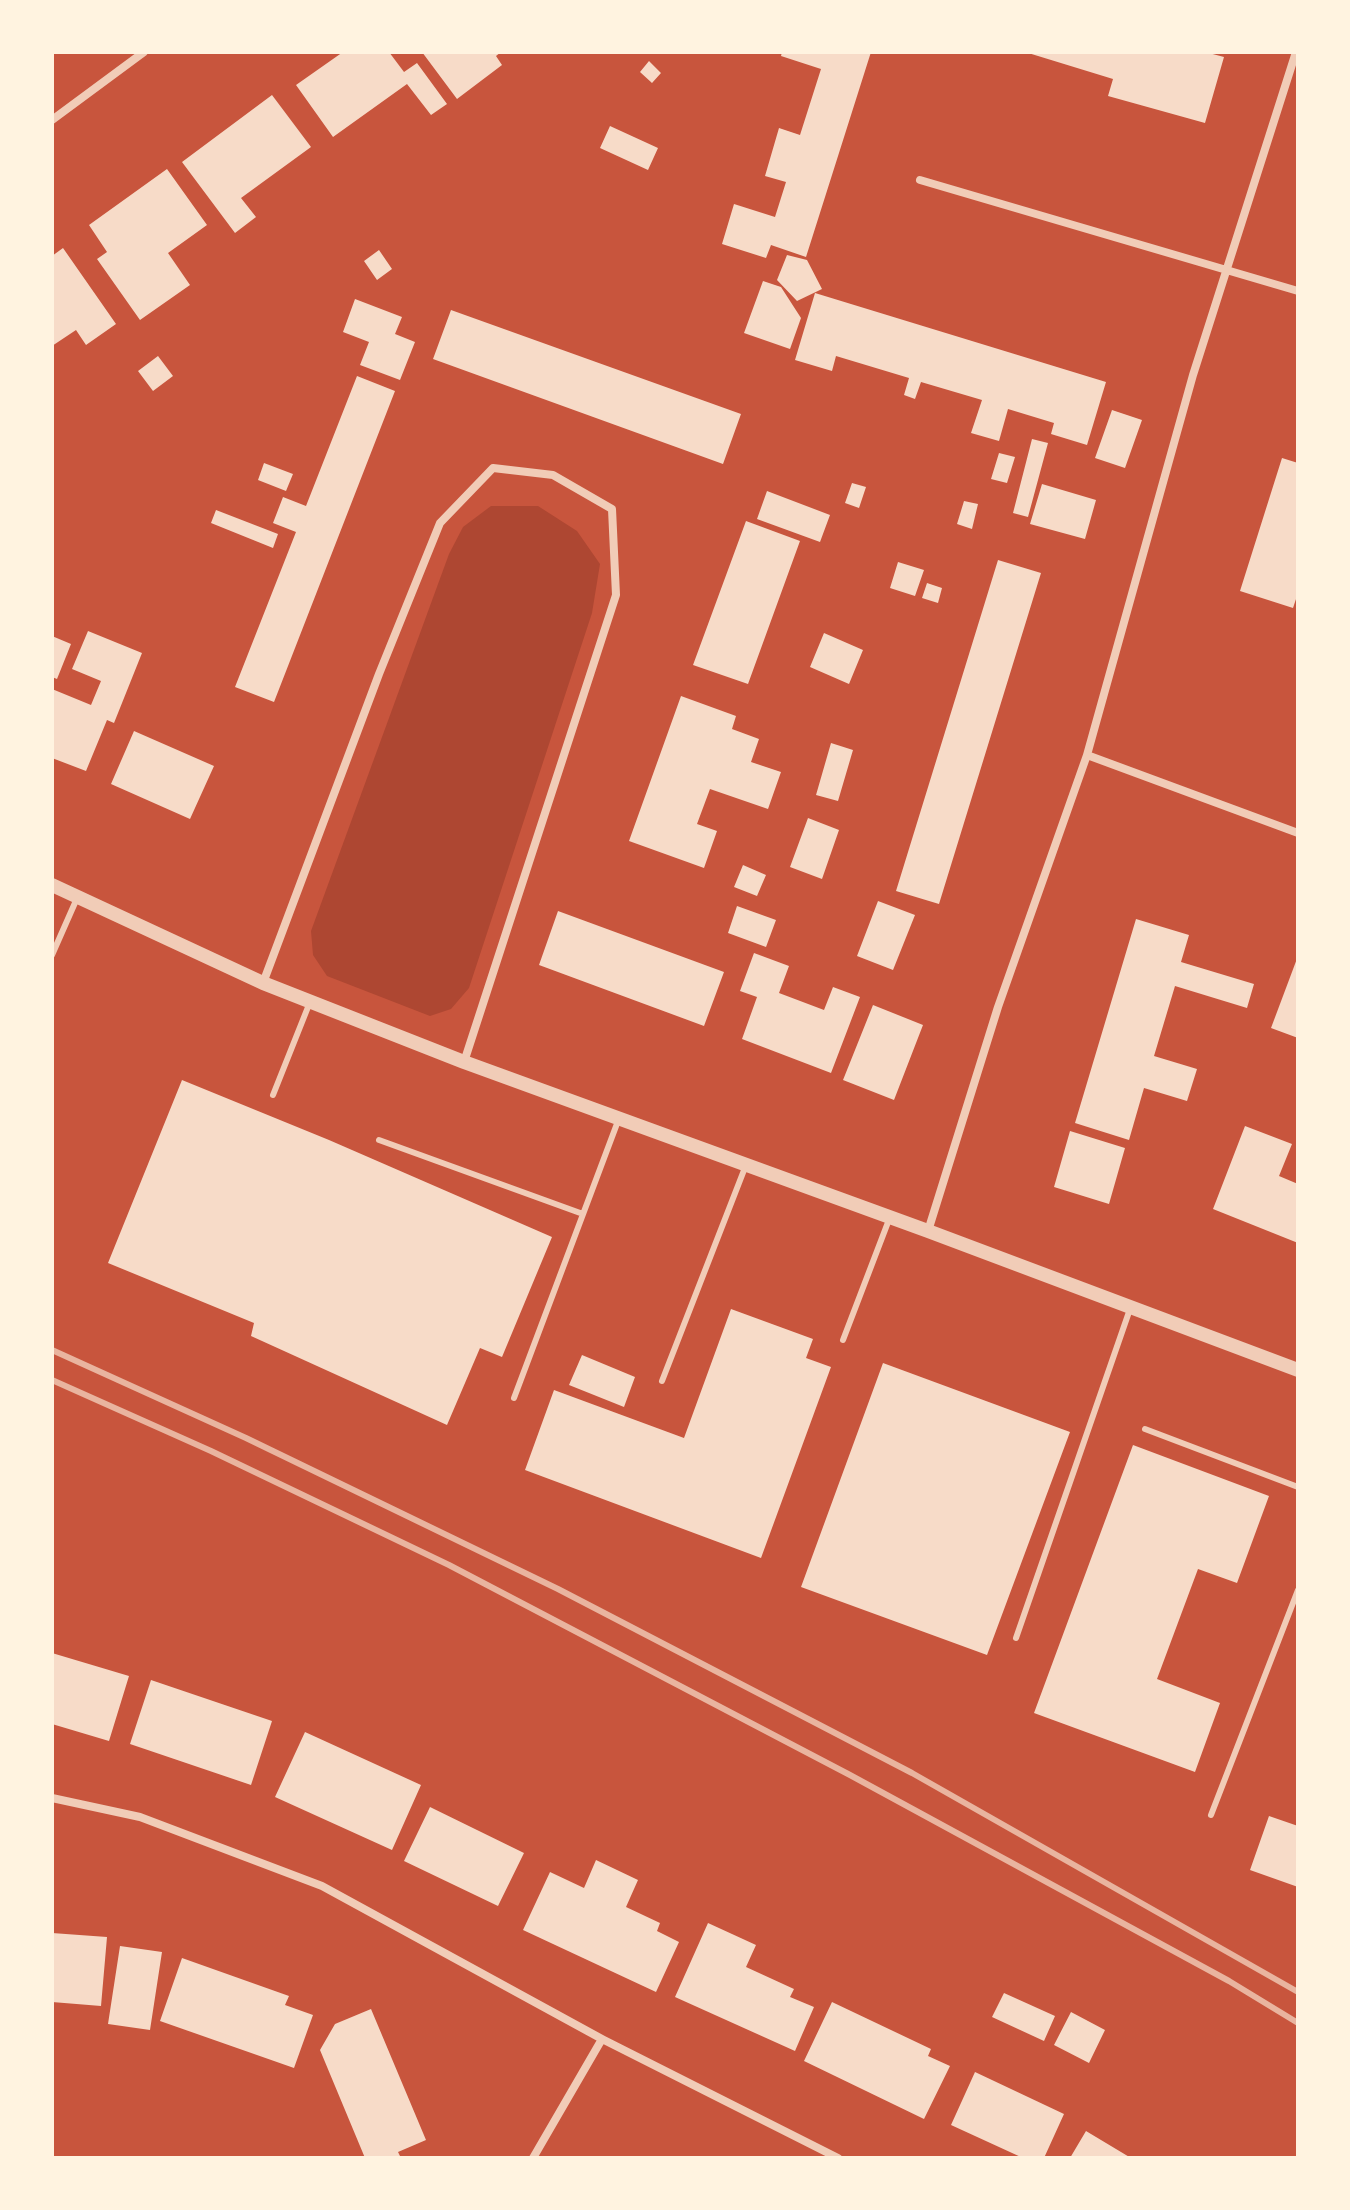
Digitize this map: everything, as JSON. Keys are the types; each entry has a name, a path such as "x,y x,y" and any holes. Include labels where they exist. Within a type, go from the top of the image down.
{"street":[{"path":"52,120 144,52"},
{"path":"928,1231 998,1007 1087,755 1225,270 1296,52"},
{"path":"920,180 1298,291"},
{"path":"263,983 379,674 440,523 493,468 553,475 612,509 616,595 464,1062"},
{"path":"1087,755 1298,833"},
{"path":"52,885 263,983 464,1062 1298,1370"},
{"path":"52,1798 140,1817 322,1886 602,2039 838,2158"},
{"path":"533,2158 602,2039"}],"lane":[{"path":"52,955 78,895"},
{"path":"273,1095 310,1001"},
{"path":"514,1398 618,1118"},
{"path":"379,1140 583,1214"},
{"path":"662,1381 746,1165"},
{"path":"843,1340 890,1217"},
{"path":"1016,1638 1130,1306"},
{"path":"1145,1429 1298,1487"},
{"path":"1211,1815 1298,1590"}],"shaded area":[{"path":"491,506 538,506 577,531 600,564 592,613 469,988 451,1009 430,1016 327,976 313,955 311,931 449,554 463,527"}],"building":[{"path":"343,52 389,52 404,72 417,63 447,104 431,115 407,84 333,137 296,85"},
{"path":"422,52 501,52 496,56 502,65 457,99"},
{"path":"782,52 871,52 806,257 771,245 766,258 722,244 734,204 775,217 786,182 765,176 779,128 800,135 821,69 781,56"},
{"path":"1025,52 1205,52 1224,57 1205,123 1108,96 1113,79"},
{"path":"649,61 661,73 652,83 640,72"},
{"path":"272,95 311,147 241,198 256,217 235,233 182,162"},
{"path":"610,126 658,148 648,170 600,148"},
{"path":"167,169 207,225 168,253 190,285 140,320 97,259 107,252 89,225"},
{"path":"63,248 116,324 86,345 76,330 52,346 52,256"},
{"path":"379,250 392,269 377,280 364,261"},
{"path":"787,255 807,260 822,289 797,301 777,280"},
{"path":"763,281 781,287 801,318 790,349 744,333"},
{"path":"815,293 1106,382 1087,445 1051,434 1054,423 1008,409 999,441 971,433 982,400 921,382 915,399 904,395 909,378 836,356 832,371 795,360"},
{"path":"355,299 402,317 395,334 415,342 400,380 360,365 369,342 343,332"},
{"path":"451,310 741,414 723,464 433,359"},
{"path":"158,356 173,376 153,391 138,371"},
{"path":"357,376 395,391 274,702 235,687 296,532 273,523 283,497 306,506"},
{"path":"1112,410 1142,420 1125,468 1095,458"},
{"path":"1032,439 1048,443 1028,517 1013,513"},
{"path":"999,453 1015,457 1007,483 991,479"},
{"path":"1282,458 1298,463 1298,593 1293,608 1240,591"},
{"path":"264,463 293,474 286,491 258,480"},
{"path":"852,483 866,487 859,508 845,503"},
{"path":"1042,484 1096,500 1085,539 1030,524"},
{"path":"767,491 830,515 820,542 757,519"},
{"path":"964,501 978,504 972,529 957,524"},
{"path":"216,510 278,534 273,548 211,523"},
{"path":"746,521 800,541 748,684 693,665"},
{"path":"998,560 1041,573 939,904 896,891"},
{"path":"898,562 924,570 915,596 890,588"},
{"path":"927,583 942,588 938,603 922,598"},
{"path":"88,631 142,653 114,723 107,720 86,771 52,758 52,689 91,705 101,681 72,669"},
{"path":"824,633 863,650 849,684 810,667"},
{"path":"52,636 71,644 57,679 52,677"},
{"path":"681,696 736,716 732,729 759,739 751,762 781,772 768,809 710,789 697,824 717,831 704,868 629,841"},
{"path":"134,731 214,766 190,819 111,784"},
{"path":"831,743 853,750 838,801 816,795"},
{"path":"808,818 839,830 822,879 790,867"},
{"path":"743,865 766,875 757,896 734,887"},
{"path":"878,901 915,915 893,970 857,956"},
{"path":"737,906 776,920 766,947 728,933"},
{"path":"558,911 724,972 704,1026 539,965"},
{"path":"1136,919 1189,935 1181,962 1254,984 1247,1008 1175,986 1154,1056 1197,1069 1187,1101 1144,1088 1129,1140 1075,1123"},
{"path":"754,953 789,966 779,993 824,1010 833,987 860,997 831,1073 742,1039 757,997 740,991"},
{"path":"1298,956 1298,1038 1271,1028"},
{"path":"873,1005 923,1025 894,1100 843,1080"},
{"path":"182,1080 552,1237 502,1357 480,1348 447,1425 251,1336 254,1323 108,1263"},
{"path":"1245,1126 1292,1144 1279,1176 1298,1184 1298,1243 1213,1209"},
{"path":"1070,1131 1125,1148 1109,1204 1054,1187"},
{"path":"731,1309 813,1339 806,1358 831,1367 761,1558 525,1470 554,1390 684,1438"},
{"path":"582,1355 635,1377 624,1407 569,1385"},
{"path":"883,1363 1070,1432 987,1655 801,1587"},
{"path":"1133,1445 1269,1496 1237,1583 1198,1569 1157,1679 1220,1703 1195,1772 1034,1713"},
{"path":"52,1653 129,1676 109,1741 52,1724"},
{"path":"151,1680 272,1721 251,1785 130,1744"},
{"path":"305,1732 421,1785 392,1850 275,1797"},
{"path":"430,1807 524,1853 498,1906 404,1861"},
{"path":"1269,1816 1298,1826 1298,1887 1250,1870"},
{"path":"596,1860 638,1880 626,1907 660,1923 657,1931 679,1942 656,1992 523,1930 550,1872 584,1888"},
{"path":"708,1923 756,1945 746,1967 794,1989 790,1997 814,2007 795,2051 675,1997"},
{"path":"52,1933 107,1937 101,2006 52,2002"},
{"path":"120,1946 162,1952 150,2030 108,2024"},
{"path":"182,1958 289,1996 285,2005 313,2015 294,2068 160,2021"},
{"path":"1004,1993 1055,2016 1044,2041 992,2017"},
{"path":"832,2002 931,2049 928,2056 950,2066 924,2119 804,2061"},
{"path":"371,2009 426,2140 398,2152 401,2158 365,2158 320,2050 335,2024"},
{"path":"1071,2012 1105,2030 1089,2063 1054,2045"},
{"path":"975,2072 1064,2114 1044,2158 1023,2158 951,2125"},
{"path":"1086,2131 1131,2158 1070,2158"}],"railway":[{"path":"52,1350 246,1438 558,1589 912,1773 1298,1992"},
{"path":"52,1380 211,1451 449,1565 850,1775 1229,1981 1298,2023"}]}
